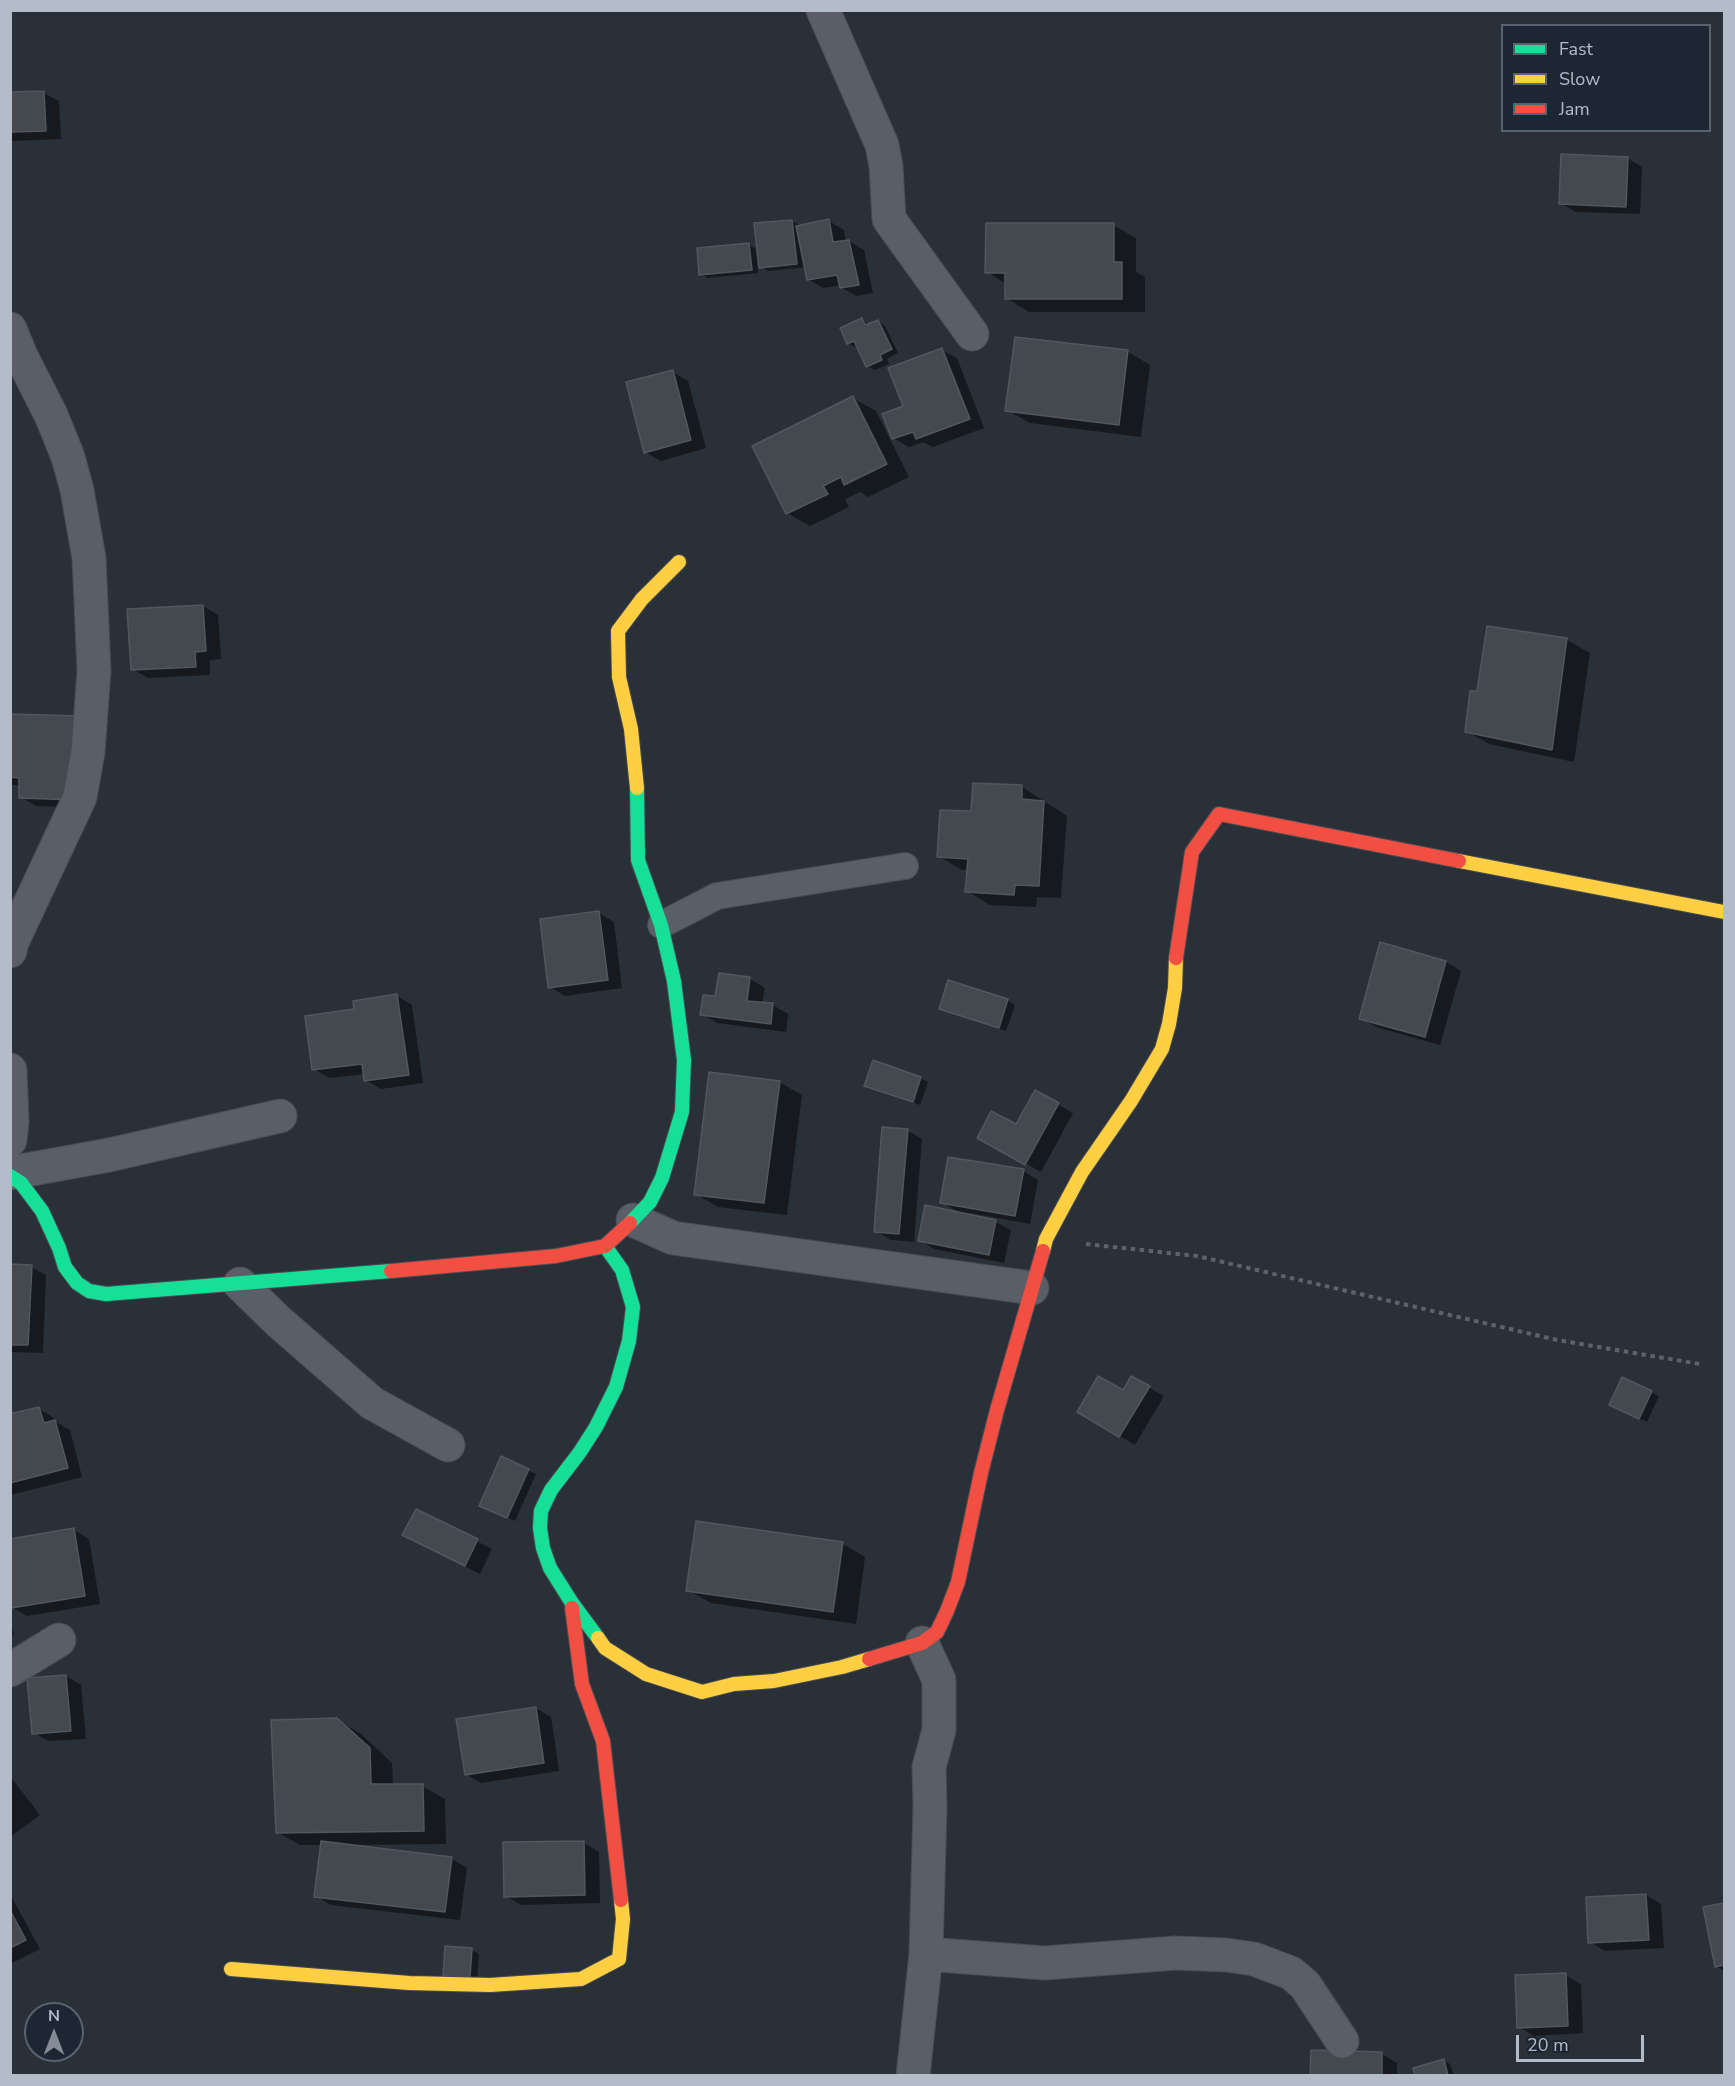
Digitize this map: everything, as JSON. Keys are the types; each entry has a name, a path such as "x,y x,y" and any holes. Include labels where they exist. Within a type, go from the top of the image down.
{"street":[{"path":"823,10 882,145 890,219 972,334"},
{"path":"10,329 51,416 68,457 77,490 89,558 94,671 88,752 80,797 12,942 10,951"},
{"path":"10,1174 21,1183 42,1211 65,1267 77,1283 89,1291 106,1294 460,1266 546,1257 605,1246 650,1202 662,1178 682,1113 684,1060 674,981 661,925 638,860 638,802 632,729 620,677 618,631 642,599 679,562"},
{"path":"605,1246 622,1270 633,1307 629,1341 616,1387 596,1427 551,1490 542,1511 540,1527 543,1548 550,1568 572,1604 605,1648 645,1674 702,1692 734,1684 774,1681 842,1667 922,1643 937,1632 958,1582 981,1473 1046,1239 1082,1172 1131,1101 1162,1049 1175,988 1176,947 1192,852 1219,814 1725,912"},
{"path":"10,1070 12,1122 10,1140"},
{"path":"10,1174 109,1155 280,1116"},
{"path":"633,1220 673,1238 1032,1288"},
{"path":"240,1284 278,1321 372,1403 448,1444"},
{"path":"231,1969 409,1983 490,1985 581,1979 620,1959 623,1919 603,1741 582,1684 572,1604"},
{"path":"10,1670 59,1640"},
{"path":"913,2076 926,1954 929,1767 939,1730 939,1680 922,1643"},
{"path":"926,1954 1045,1963 1176,1953 1226,1955 1254,1959 1291,1973 1305,1985 1342,2041"}],"lane":[{"path":"661,925 717,896 905,866"}],"path":[{"path":"1046,1239 1197,1256 1557,1340 1700,1364"}],"building":[{"path":"44,91 46,131 10,132 10,92"},
{"path":"1561,154 1628,157 1626,207 1559,204"},
{"path":"829,219 833,242 849,240 859,285 840,288 837,275 807,280 796,226"},
{"path":"792,220 797,264 759,268 754,223"},
{"path":"986,223 1114,223 1114,262 1122,262 1122,299 1005,299 1005,273 985,273"},
{"path":"749,243 752,270 699,275 697,248"},
{"path":"862,318 865,325 878,320 892,349 880,355 882,360 866,367 854,341 847,344 840,328"},
{"path":"1015,337 1128,350 1119,425 1005,411"},
{"path":"942,348 970,419 916,439 913,432 892,439 882,414 903,406 888,368"},
{"path":"673,370 691,440 644,453 626,382"},
{"path":"853,396 887,464 844,485 841,477 823,486 828,494 786,514 752,446"},
{"path":"203,605 206,651 195,652 196,667 131,670 127,609"},
{"path":"1487,626 1567,638 1552,750 1465,732 1470,691 1477,691"},
{"path":"10,714 80,716 77,800 19,798 19,778 10,777"},
{"path":"973,783 1022,785 1022,799 1044,801 1039,886 1015,885 1014,895 965,892 968,859 937,857 940,810 971,811"},
{"path":"599,911 608,980 548,988 540,919"},
{"path":"1380,942 1446,961 1425,1037 1359,1019"},
{"path":"719,973 750,977 747,1001 773,1003 771,1024 700,1015 703,995 715,996"},
{"path":"948,980 1008,999 999,1028 939,1009"},
{"path":"397,994 409,1075 364,1081 362,1064 312,1070 305,1016 354,1009 353,1001"},
{"path":"873,1060 921,1077 913,1102 864,1086"},
{"path":"709,1072 780,1081 764,1203 694,1195"},
{"path":"1035,1090 1059,1103 1025,1165 977,1138 991,1111 1016,1124"},
{"path":"882,1127 908,1129 899,1234 874,1232"},
{"path":"948,1157 1024,1169 1015,1216 940,1203"},
{"path":"925,1205 996,1220 989,1255 918,1241"},
{"path":"10,1264 32,1265 28,1345 10,1345"},
{"path":"1098,1376 1123,1390 1131,1376 1150,1386 1119,1437 1077,1412"},
{"path":"1622,1377 1652,1391 1639,1419 1609,1405"},
{"path":"39,1407 44,1423 55,1420 68,1468 10,1483 10,1414"},
{"path":"501,1456 529,1469 507,1518 479,1506"},
{"path":"416,1509 478,1539 465,1566 402,1535"},
{"path":"696,1521 843,1542 833,1612 686,1591"},
{"path":"74,1528 85,1596 11,1608 10,1539"},
{"path":"66,1675 71,1731 32,1734 27,1678"},
{"path":"536,1707 544,1763 465,1775 456,1719"},
{"path":"337,1718 370,1748 371,1784 423,1784 424,1831 276,1833 271,1720"},
{"path":"321,1841 452,1857 445,1912 314,1897"},
{"path":"584,1841 585,1895 504,1897 503,1842"},
{"path":"1646,1894 1649,1940 1588,1943 1586,1897"},
{"path":"1724,1903 1724,1965 1715,1967 1703,1907"},
{"path":"10,1910 26,1940 10,1948"},
{"path":"445,1946 472,1948 470,1978 443,1976"},
{"path":"1566,1973 1568,2026 1517,2028 1515,1975"},
{"path":"1311,2050 1382,2052 1382,2076 1310,2076"},
{"path":"1444,2059 1448,2076 1415,2076 1413,2068"}],"traffic: fast":[{"path":"630,1223 650,1202 662,1178 682,1112 684,1060 674,981 661,925 638,860 637,788"},
{"path":"10,1176 21,1183 42,1211 65,1267 77,1283 89,1291 106,1294 391,1271"},
{"path":"598,1638 550,1568 543,1548 540,1528 541,1511 551,1490 596,1427 616,1387 629,1341 633,1307 622,1270 605,1246"}],"traffic: slow":[{"path":"637,788 631,729 619,677 618,631 642,599 679,562"},
{"path":"1459,861 1724,912"},
{"path":"1043,1251 1046,1239 1082,1172 1131,1101 1162,1049 1175,988 1176,958"},
{"path":"598,1638 605,1648 646,1674 702,1692 734,1684 774,1681 869,1659"},
{"path":"231,1969 409,1983 490,1985 581,1979 619,1959 623,1919 621,1900"}],"traffic: jam":[{"path":"1176,958 1192,852 1219,814 1459,861"},
{"path":"391,1271 556,1256 605,1246 630,1223"},
{"path":"869,1659 922,1643 937,1632 947,1611 958,1582 997,1410 1043,1251"},
{"path":"572,1608 582,1684 603,1741 621,1900"}]}
